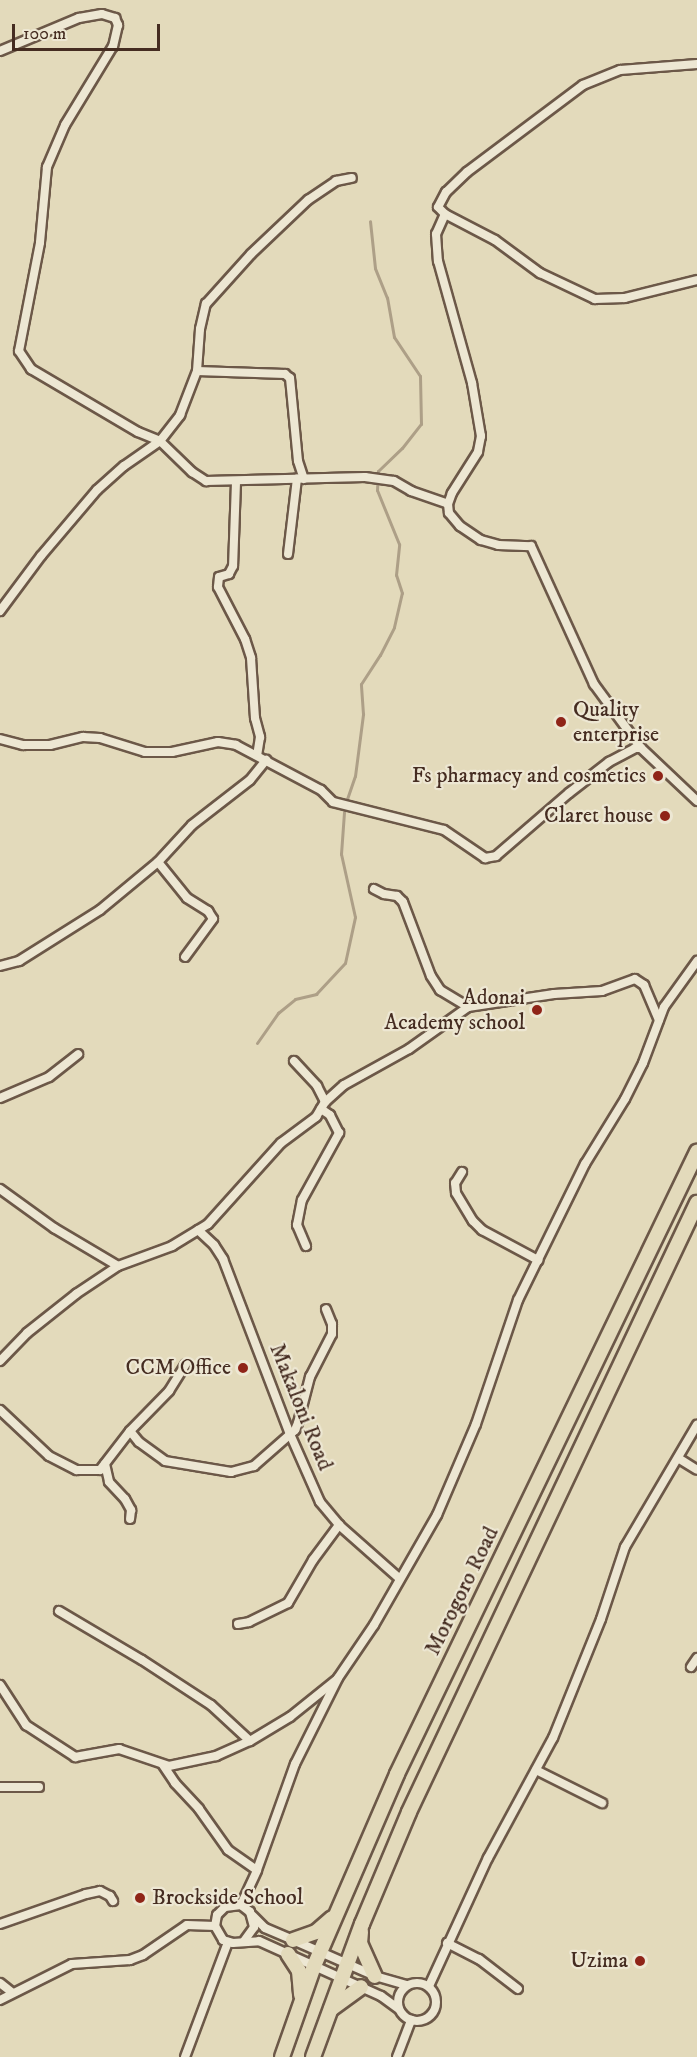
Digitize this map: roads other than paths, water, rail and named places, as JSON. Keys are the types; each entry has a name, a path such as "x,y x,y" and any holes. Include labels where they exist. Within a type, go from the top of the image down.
{"highway":[{"name":"Morogoro Road","path":"282,2057 314,1966 402,1763 697,1152"},
{"name":"Morogoro Road","path":"313,2057 362,1924 409,1812 697,1203"},
{"path":"293,1940 316,1932 336,1914"},
{"path":"362,1924 360,1942 375,1976"},
{"path":"288,1954 299,1971 301,2003"},
{"path":"329,2010 361,1987"}],"street":[{"path":"0,51 79,18 102,14 115,18 118,25 113,46 65,125 46,167 40,243 19,351 31,369 138,432 160,441 192,472 206,481 365,477 394,481 411,491 448,504"},
{"path":"697,64 620,70 583,85 454,184 439,202 439,209 445,214 495,240 555,282 595,299 625,298 697,280"},
{"path":"0,611 41,556 97,490 124,466 160,441 180,416 197,371 200,329 206,304 264,241 308,200 336,181 352,178"},
{"path":"445,214 436,234 438,261 472,383 481,436 478,452 448,504 449,513 460,526 481,540 498,545 531,546 594,684 641,748 697,801"},
{"path":"197,371 285,374 290,378 301,479 288,554"},
{"path":"236,482 233,566 229,574 219,577 218,587 245,639 251,658 255,718 260,737 257,756"},
{"path":"0,739 23,745 50,745 83,737 100,738 146,752 172,752 218,742 236,745 321,790 333,801 444,830 478,854 491,858 609,762 630,750 641,748"},
{"path":"0,966 19,961 100,910 158,862 192,825 250,780 266,760"},
{"path":"158,862 187,898 208,910 213,919 185,957"},
{"path":"374,889 384,894 397,896 404,902 430,976 440,990 468,1007"},
{"path":"241,1905 257,1870 287,1782 338,1678 374,1625 437,1515 476,1424 518,1300 585,1164 625,1099 672,994 697,961"},
{"path":"0,1361 27,1333 76,1294 118,1266 172,1246 208,1224 281,1143 316,1117 326,1103 356,1076 409,1049 468,1007 554,994 602,991 635,979 644,985 659,1020"},
{"path":"0,1098 49,1077 78,1054"},
{"path":"294,1061 317,1086 339,1132 314,1175 301,1207 297,1225 306,1246"},
{"path":"462,1172 455,1183 456,1193 473,1221 482,1230 538,1260"},
{"path":"0,1189 54,1228 118,1266"},
{"name":"Makaloni Road","path":"198,1230 214,1245 223,1259 290,1434 320,1502 339,1525 399,1578"},
{"path":"130,1431 139,1442 165,1461 238,1473 259,1462 290,1434 298,1423 310,1377 332,1334 332,1324 326,1309"},
{"path":"0,1410 48,1456 77,1470 100,1470 130,1431 169,1391 186,1365"},
{"path":"429,1986 488,1858 536,1770 579,1678 625,1547 697,1425"},
{"path":"678,1458 697,1470"},
{"path":"105,1464 109,1482 125,1499 131,1510 130,1519"},
{"path":"238,1624 249,1622 288,1604 313,1560 339,1525"},
{"path":"59,1611 142,1660 211,1705 250,1741"},
{"path":"691,1666 697,1658"},
{"path":"0,1685 26,1725 75,1757 119,1749 163,1765 175,1766 216,1756 250,1741 290,1717 338,1678"},
{"path":"163,1765 175,1783 200,1809 228,1850 257,1870"},
{"path":"536,1770 603,1803"},
{"path":"0,1787 39,1787"},
{"path":"0,1924 86,1894 100,1892 113,1901"},
{"path":"241,1905 265,1928 348,1962 375,1976 408,1985"},
{"path":"241,1905 225,1907 217,1915 215,1926 219,1936 228,1942 259,1941 381,1996 411,2020 427,2019 435,2011 437,2000 429,1986 418,1982 408,1985 400,1993 399,2009"},
{"path":"244,1941 254,1927 252,1916"},
{"path":"0,2000 72,1964 130,1959 143,1955 187,1925 215,1926"},
{"path":"185,2057 228,1942"},
{"path":"447,1943 479,1959 518,1989"},
{"path":"0,1983 13,1993"},
{"path":"397,2057 411,2020"}],"waterway":[{"path":"347,799 355,776 363,714 361,684 380,655 394,627 402,593 396,575 399,544 377,490 378,471 402,448 421,424 420,376 394,337 387,298 375,268 370,221"},
{"path":"257,1043 278,1013 295,999 316,994 345,963 355,917 341,854 344,812"}],"place":[{"name":"Quality enterprise","path":"561,722"},
{"name":"Fs pharmacy and cosmetics","path":"658,776"},
{"name":"Claret house","path":"665,816"},
{"name":"Adonai Academy school","path":"537,1010"},
{"name":"CCM Office","path":"243,1368"},
{"name":"Brockside School","path":"140,1898"},
{"name":"Uzima","path":"640,1961"}]}
